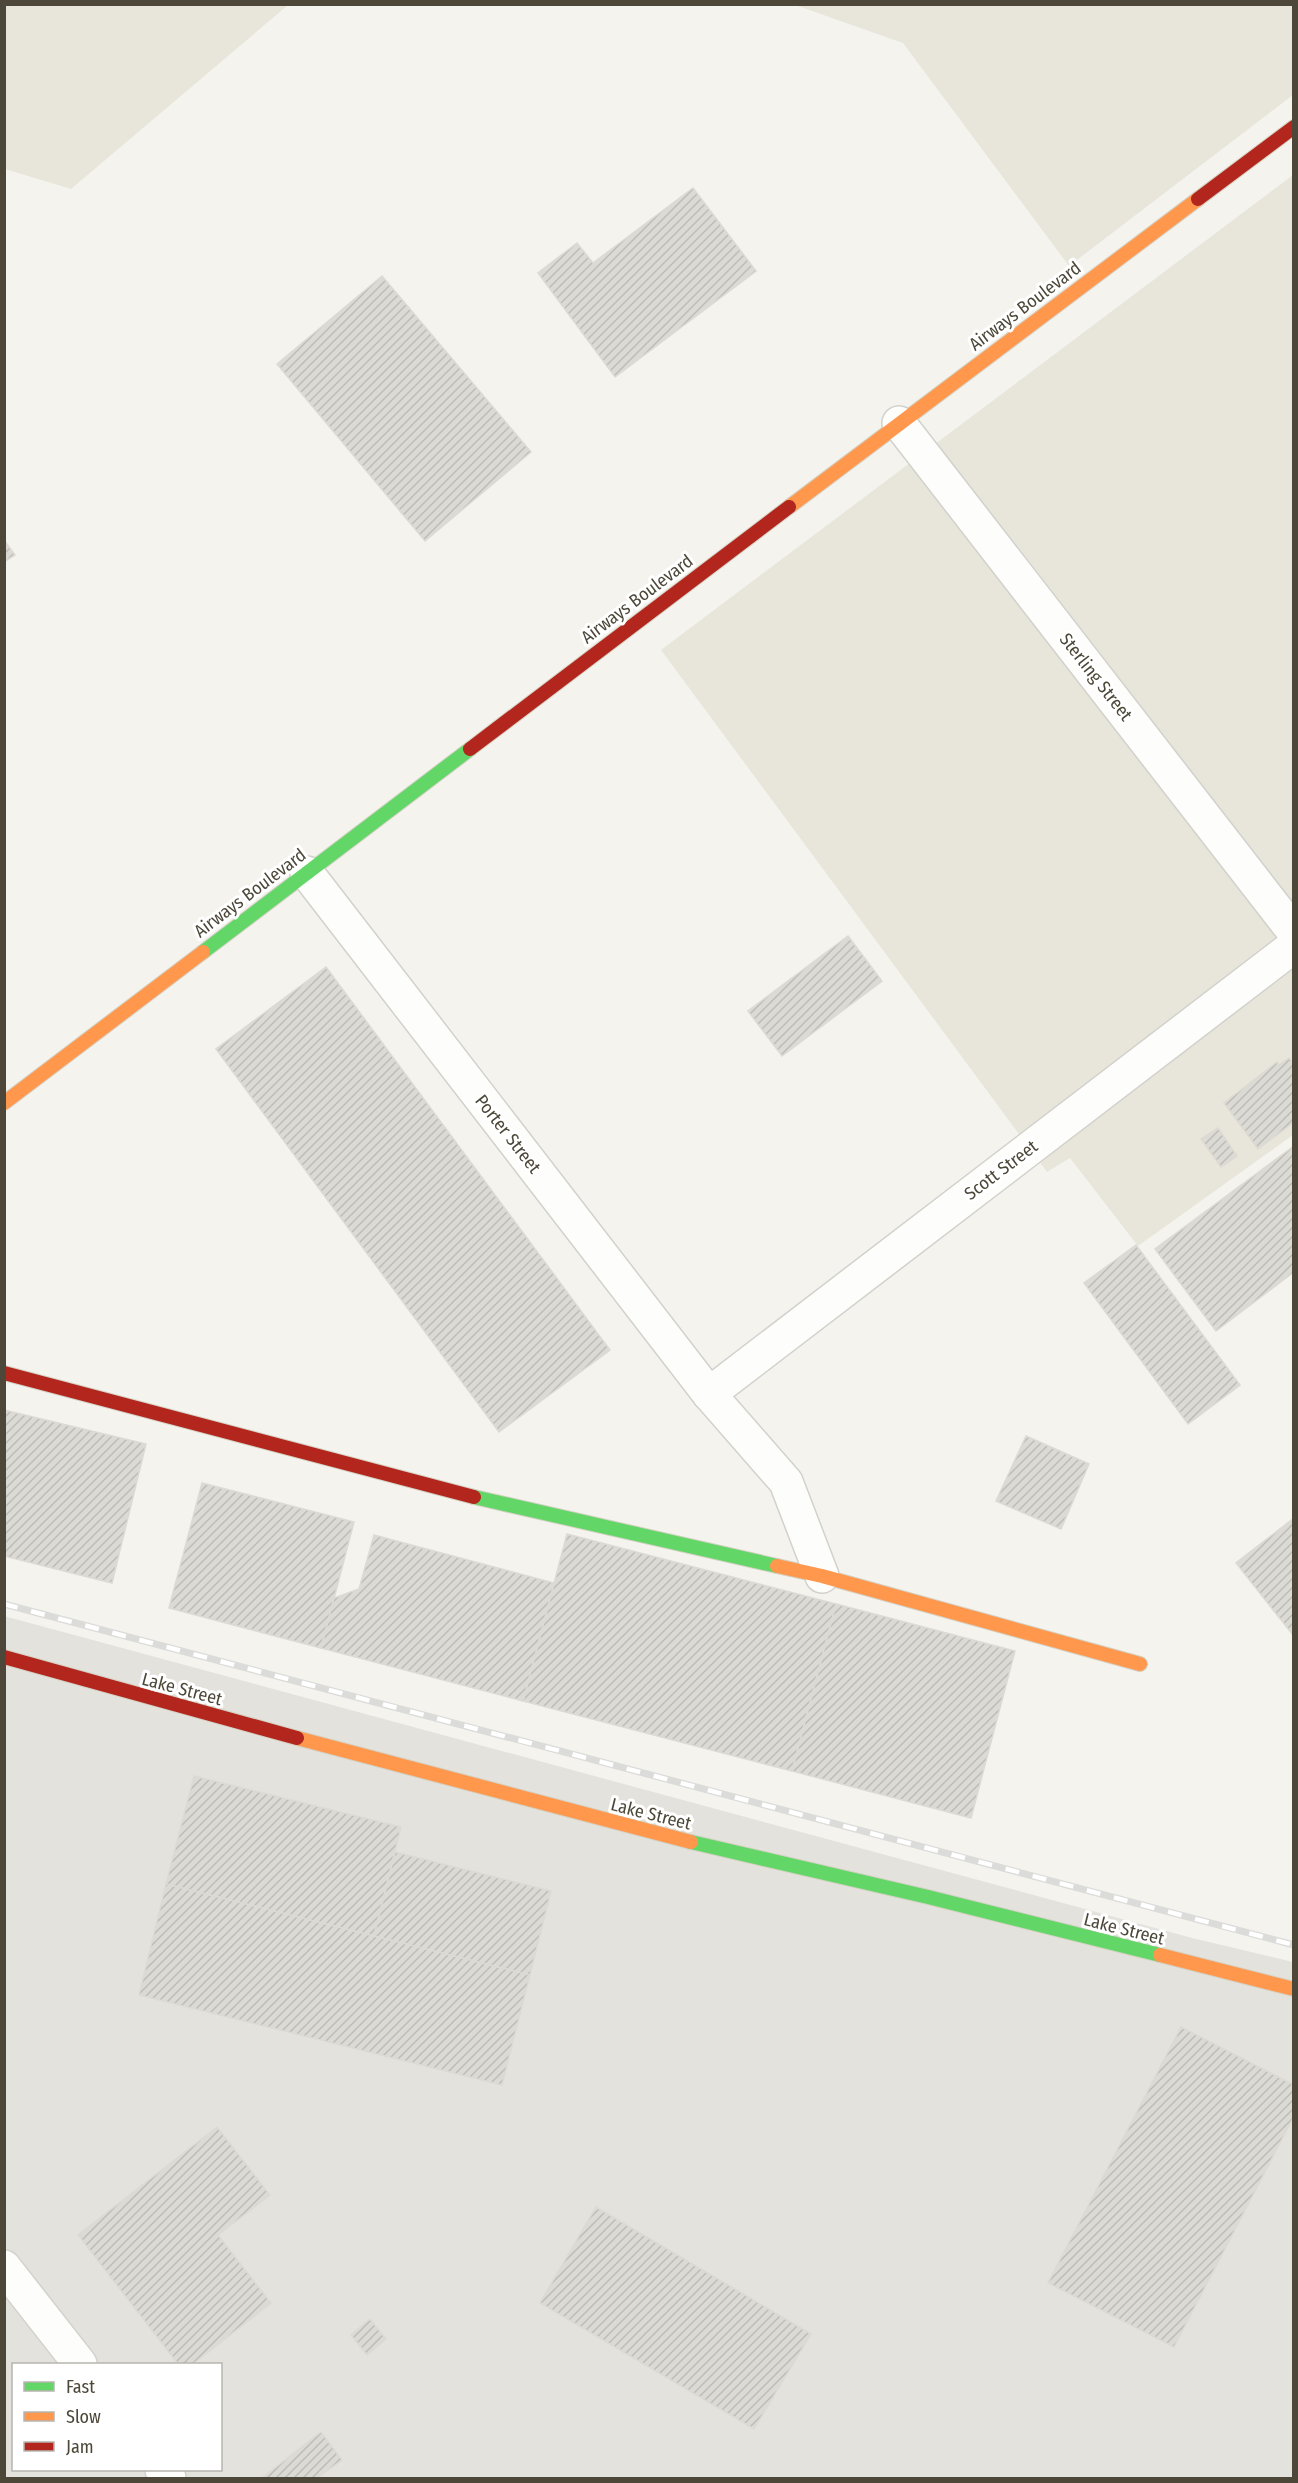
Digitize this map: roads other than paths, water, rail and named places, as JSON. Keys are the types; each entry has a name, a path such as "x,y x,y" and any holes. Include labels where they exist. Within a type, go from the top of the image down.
{"street":[{"name":"Airways Boulevard","path":"4,1103 899,423 1293,127"},
{"name":"Sterling Street","path":"899,423 1293,932"},
{"name":"Porter Street","path":"307,873 709,1394 786,1482 822,1576"},
{"name":"Scott Street","path":"709,1394 1293,946"},
{"path":"4,1373 474,1497 822,1576 1140,1664"},
{"name":"Lake Street","path":"4,1656 170,1704 647,1832 928,1898 1293,1989"},
{"path":"4,2267 79,2363"}],"railway":[{"path":"4,1604 1294,1945"}]}
